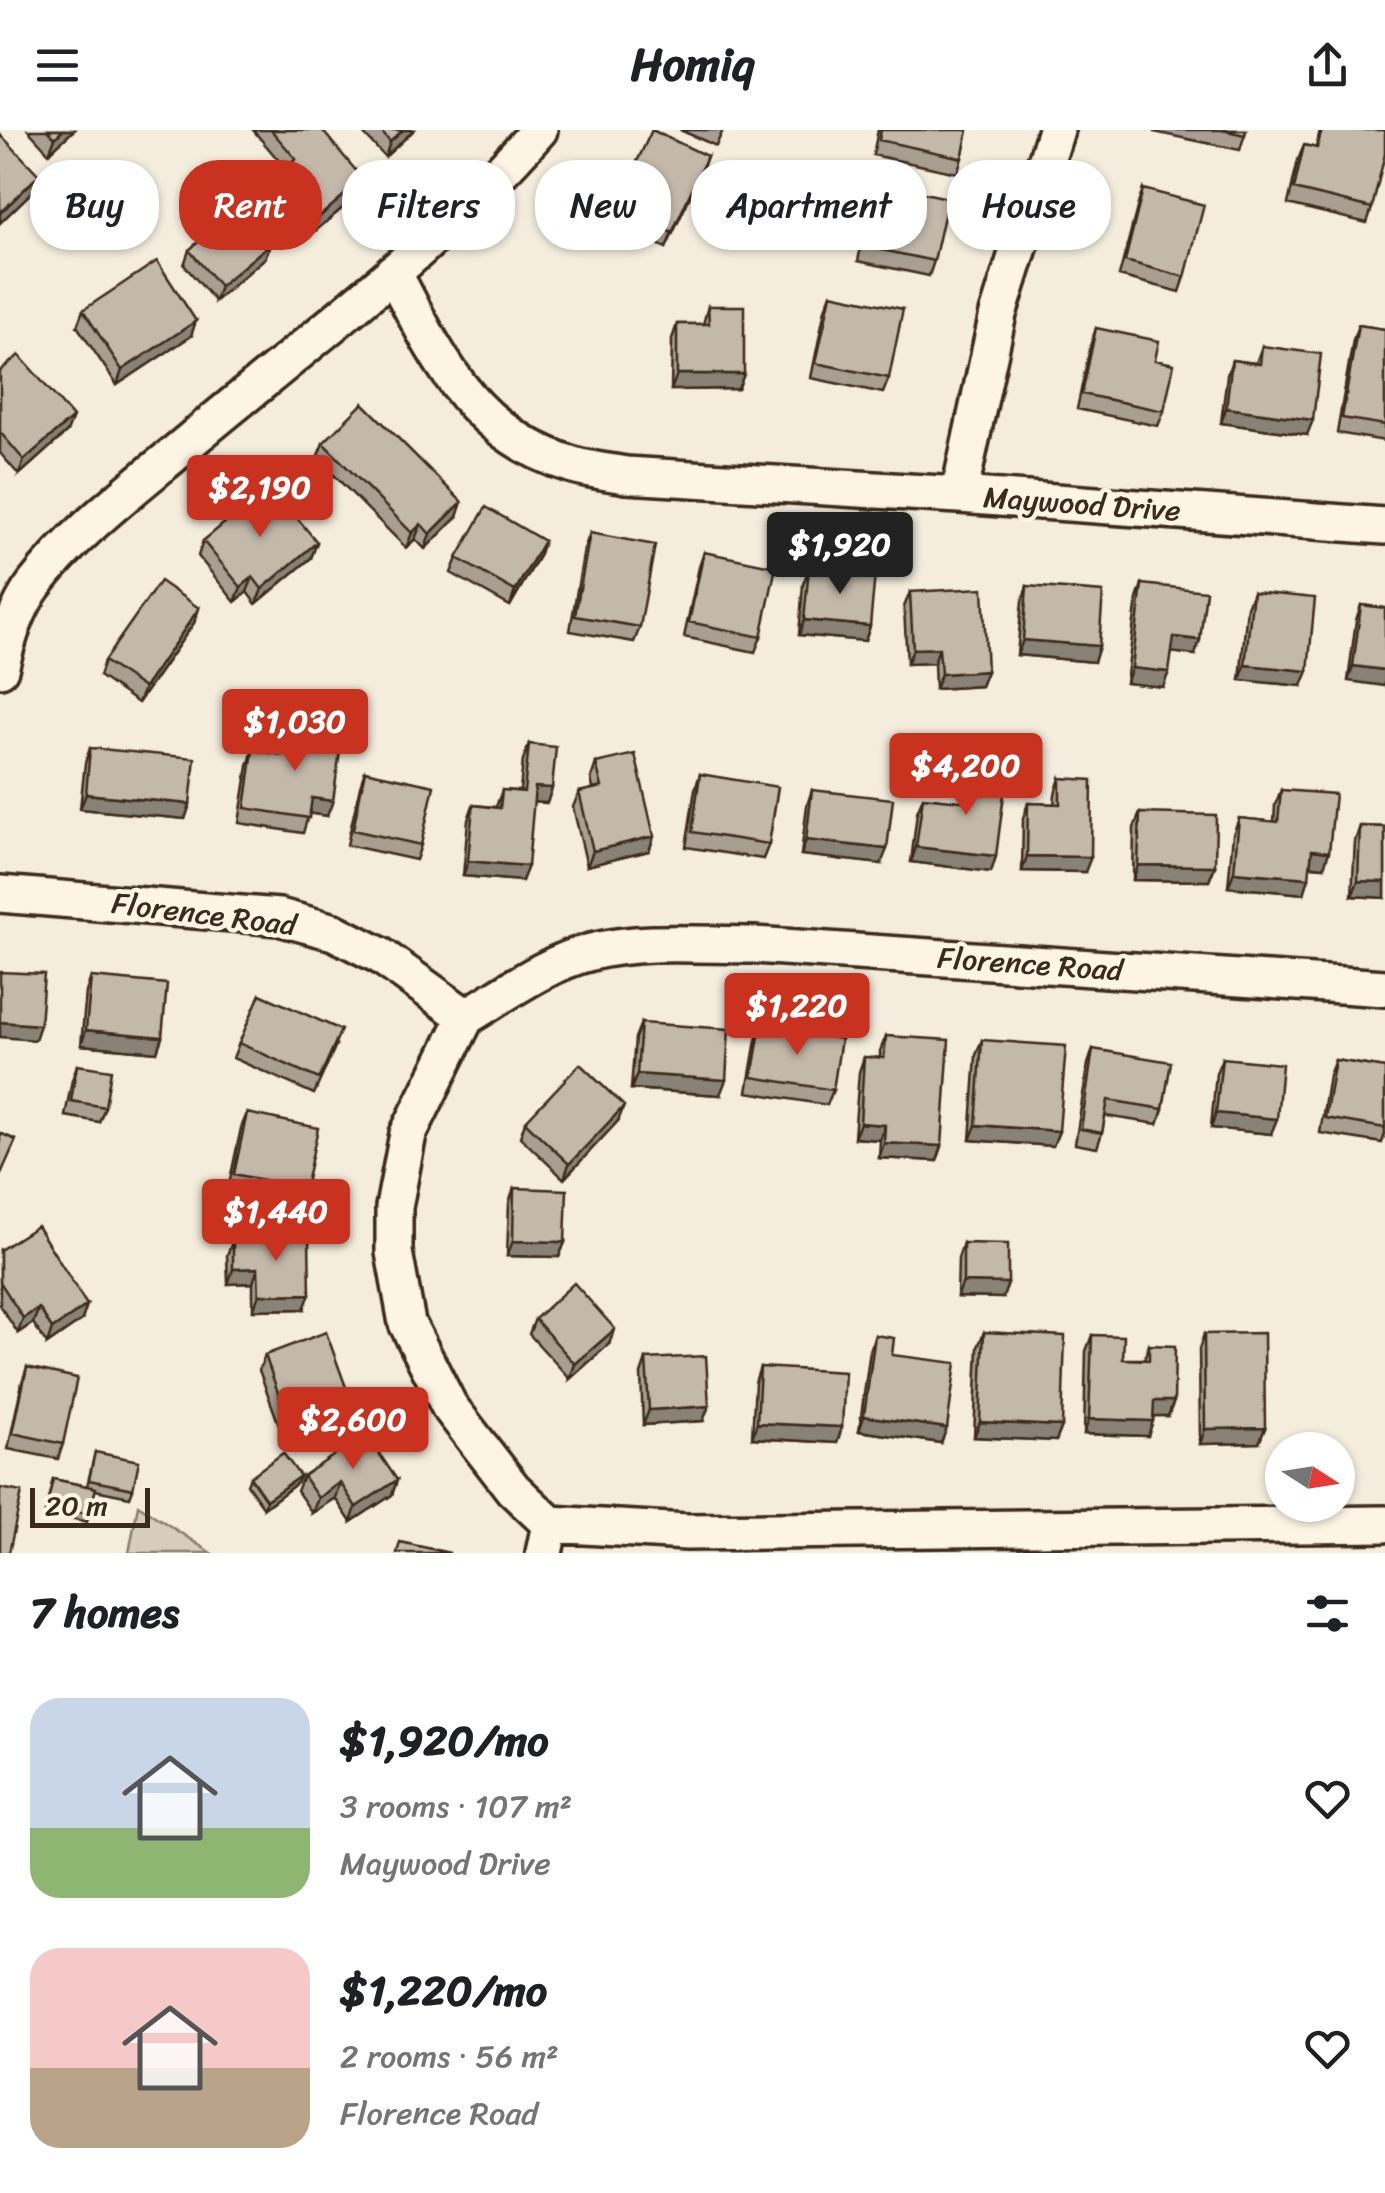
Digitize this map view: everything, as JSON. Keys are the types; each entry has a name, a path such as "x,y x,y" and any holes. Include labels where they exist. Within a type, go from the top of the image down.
{"street":[{"path":"0,670 9,634 33,587 99,518 393,272 498,176 539,130"},
{"path":"958,494 998,314 1056,130"},
{"name":"Maywood Drive","path":"393,272 442,366 472,403 510,436 572,465 626,475 958,494 1385,526"},
{"name":"Florence Road","path":"0,894 278,916 334,932 381,956 466,1017 540,973 590,952 656,944 754,945 1385,988"},
{"path":"466,1017 408,1134 394,1206 394,1252 407,1323 449,1406 547,1539 686,1532 1385,1524"}],"shaded area":[{"path":"138,1505 211,1553 129,1553"}],"building":[{"path":"47,130 63,130 55,138"},
{"path":"271,130 322,130 347,160 342,160 342,197 322,214 322,160 296,159"},
{"path":"380,130 403,130 390,142"},
{"path":"652,130 707,156 705,160 691,160 691,191 672,233 671,160 638,160"},
{"path":"881,130 968,130 962,158 879,140"},
{"path":"1322,130 1385,130 1385,154 1372,208 1294,189 1304,145 1317,148"},
{"path":"0,134 30,166 30,184 0,213"},
{"path":"1143,189 1204,205 1185,277 1125,261"},
{"path":"927,194 947,198 934,261 882,250 927,250"},
{"path":"189,250 263,250 220,286"},
{"path":"157,261 196,321 122,370 83,310"},
{"path":"831,294 903,309 889,378 816,363"},
{"path":"708,306 744,306 744,374 677,374 677,324 709,324"},
{"path":"1358,325 1385,329 1385,425 1342,418"},
{"path":"1096,328 1159,341 1155,360 1174,364 1164,411 1082,394"},
{"path":"1262,346 1321,354 1313,420 1226,408 1232,360 1260,364"},
{"path":"19,355 73,417 24,460 0,432 0,371"},
{"path":"363,403 462,502 430,534 421,524 412,533 323,443"},
{"path":"270,485 317,542 262,589 253,577 241,587 203,541"},
{"path":"486,507 544,541 515,591 457,558"},
{"path":"590,533 655,545 640,627 575,616"},
{"path":"704,552 776,567 761,637 689,622"},
{"path":"809,568 875,574 870,626 804,620"},
{"path":"160,581 199,608 144,688 104,661"},
{"path":"1142,584 1206,591 1200,640 1174,637 1169,672 1132,668"},
{"path":"1027,586 1103,592 1099,646 1023,640"},
{"path":"983,588 987,671 941,674 939,648 913,649 910,592"},
{"path":"1253,592 1315,598 1308,671 1245,665"},
{"path":"1361,605 1385,608 1385,670 1353,666"},
{"path":"286,728 342,737 333,801 312,798 309,818 245,808 253,750 282,755"},
{"path":"529,744 556,747 552,788 535,787 528,866 468,861 473,805 500,808 502,790 524,792"},
{"path":"90,748 195,758 190,804 86,794"},
{"path":"635,754 654,836 593,851 579,792 602,787 596,763"},
{"path":"974,767 1007,771 996,856 916,847 923,797 970,802"},
{"path":"365,771 434,786 421,845 353,830"},
{"path":"700,774 778,787 769,844 692,832"},
{"path":"1060,778 1092,780 1091,857 1027,856 1028,803 1060,804"},
{"path":"812,790 893,799 887,849 806,840"},
{"path":"1281,790 1335,794 1329,852 1312,850 1309,878 1234,872 1239,818 1278,822"},
{"path":"1140,813 1216,815 1215,866 1138,865"},
{"path":"1360,826 1385,827 1385,882 1358,881"},
{"path":"0,972 44,974 40,1025 0,1022"},
{"path":"91,977 167,984 162,1037 86,1030"},
{"path":"260,994 341,1030 319,1079 239,1043"},
{"path":"641,1023 729,1029 726,1080 637,1074"},
{"path":"761,1025 841,1039 833,1090 752,1077"},
{"path":"886,1036 949,1040 942,1146 884,1143 885,1125 860,1123 864,1057 884,1058"},
{"path":"982,1040 1066,1046 1059,1131 976,1125"},
{"path":"1093,1049 1171,1062 1163,1109 1108,1100 1102,1133 1081,1129"},
{"path":"1222,1058 1282,1064 1277,1119 1216,1113"},
{"path":"1335,1060 1385,1068 1385,1128 1325,1118"},
{"path":"580,1064 624,1106 569,1164 525,1122"},
{"path":"77,1065 111,1070 105,1107 71,1101"},
{"path":"247,1113 318,1128 305,1189 234,1174"},
{"path":"0,1133 16,1140 0,1176"},
{"path":"514,1188 567,1190 565,1242 513,1241"},
{"path":"37,1226 87,1305 52,1329 39,1308 23,1318 0,1282 0,1250"},
{"path":"309,1238 310,1294 259,1295 258,1268 233,1269 233,1240"},
{"path":"963,1243 1008,1244 1008,1283 963,1282"},
{"path":"574,1283 615,1329 575,1364 535,1319"},
{"path":"326,1332 347,1390 285,1413 265,1355"},
{"path":"984,1332 1065,1336 1062,1426 980,1422"},
{"path":"1264,1333 1265,1428 1205,1429 1204,1334"},
{"path":"875,1335 894,1338 892,1355 956,1363 947,1428 864,1416"},
{"path":"1092,1335 1124,1336 1123,1359 1149,1360 1149,1345 1175,1346 1174,1401 1154,1401 1153,1421 1089,1419"},
{"path":"706,1356 709,1406 649,1410 646,1359"},
{"path":"27,1367 77,1378 63,1444 13,1433"},
{"path":"760,1367 845,1372 842,1427 757,1423"},
{"path":"366,1434 397,1480 356,1507 340,1482 318,1498 303,1476"},
{"path":"95,1452 139,1461 133,1489 89,1480"},
{"path":"283,1453 300,1476 266,1500 250,1477"},
{"path":"53,1479 96,1488 89,1514 47,1505"},
{"path":"0,1488 22,1492 9,1553 0,1553"},
{"path":"400,1542 450,1553 397,1553"}]}
